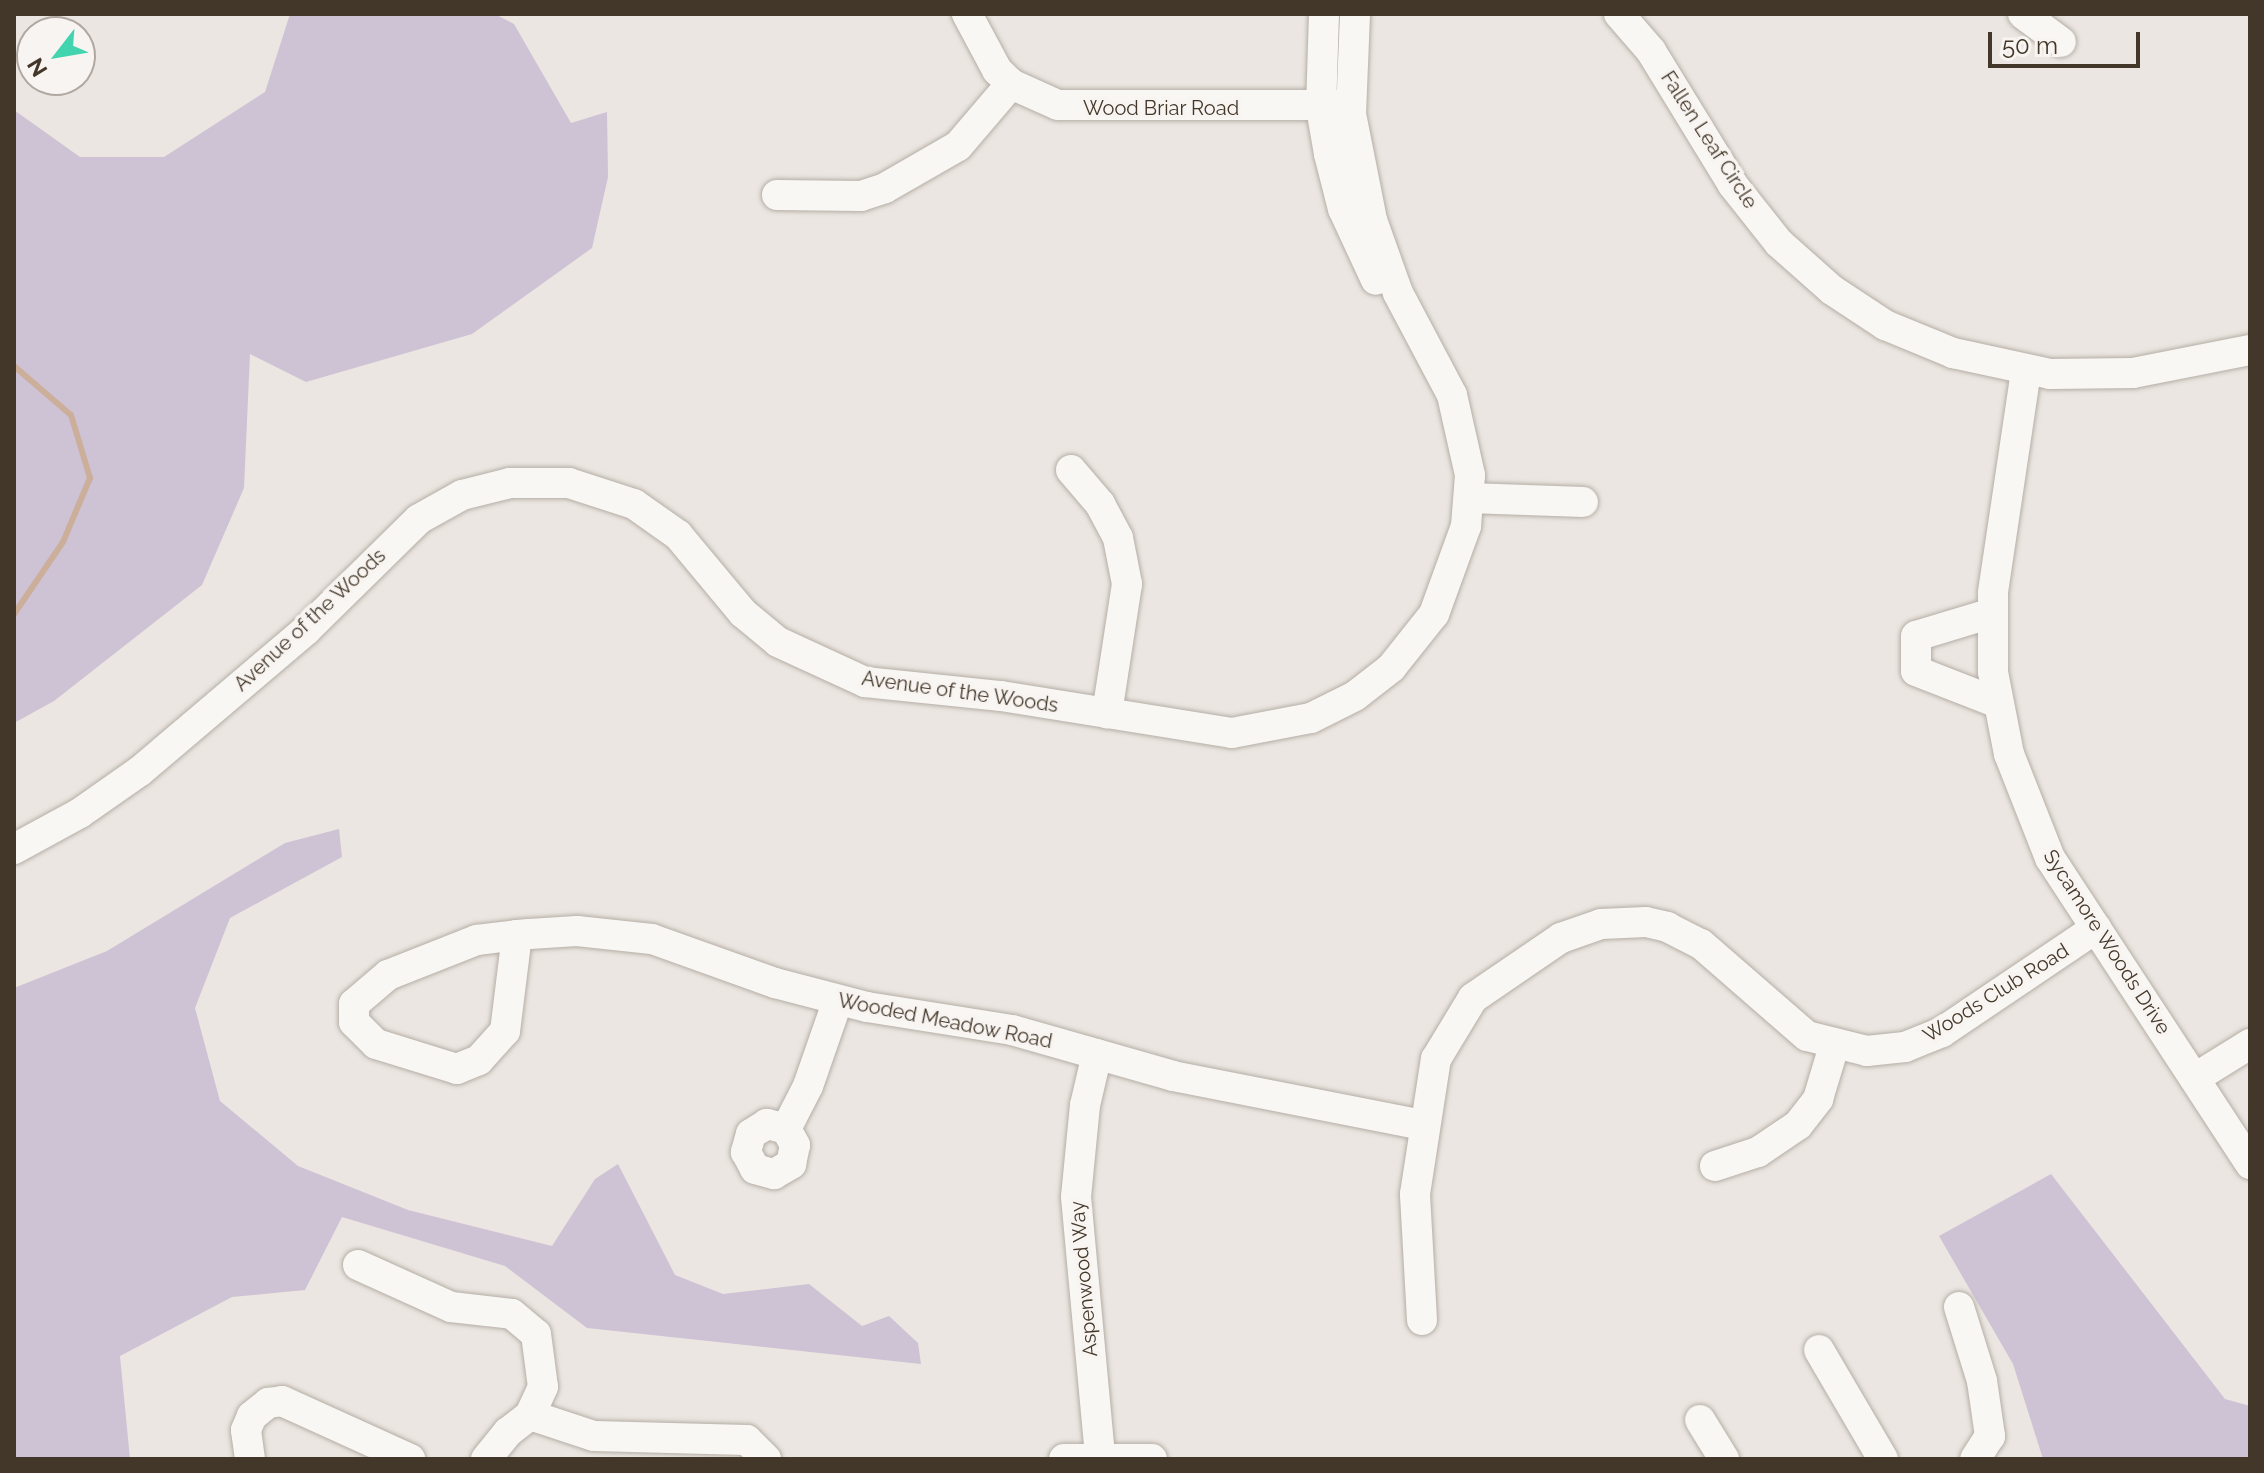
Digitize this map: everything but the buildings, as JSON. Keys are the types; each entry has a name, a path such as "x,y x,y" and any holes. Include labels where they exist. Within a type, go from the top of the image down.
{"street":[{"name":"Wood Briar Road","path":"967,14 987,57 1011,84 1036,97 1083,109 1321,108 1351,105"},
{"name":"Avenue of the Woods","path":"1324,14 1321,108 1343,209 1360,252 1402,324 1422,342"},
{"name":"Avenue of the Woods","path":"14,849 80,813 140,771 306,630 419,519 462,495 510,483 569,483 634,504 678,535 743,613 778,642 823,667 904,688 1107,713 1206,732 1257,732 1311,718 1355,696 1391,668 1434,614 1458,555 1469,498 1470,475 1452,395 1422,342 1372,220 1351,105 1355,14"},
{"path":"2023,14 2061,42"},
{"name":"Fallen Leaf Circle","path":"1632,18 1733,185 1807,269 1885,325 1953,353 2026,371 2133,373 2250,350"},
{"path":"777,195 861,196 885,188 958,146 1011,84"},
{"name":"Sycamore Woods Drive","path":"2026,371 1992,613 1998,703 2035,827 2096,928 2250,1164"},
{"path":"1071,470 1100,504 1118,538 1127,584 1107,713"},
{"path":"1469,498 1583,502"},
{"path":"1992,613 1916,636 1916,671 1998,703"},
{"name":"Woods Club Road","path":"1422,1320 1415,1194 1423,1125 1436,1059 1473,998 1561,938 1601,924 1646,922 1683,934 1785,1021 1834,1046 1867,1051 1925,1041 2096,928"},
{"name":"Wooded Meadow Road","path":"517,935 505,1031 479,1060 457,1069 389,1048 363,1035 354,1022 354,1004 388,975 477,940 517,935 577,931 652,939 775,983 838,1000 1012,1030 1173,1076 1423,1125"},
{"path":"786,1129 808,1086 838,1000"},
{"path":"2195,1078 2250,1044"},
{"path":"1715,1166 1758,1152 1798,1125 1818,1099 1834,1046"},
{"name":"Aspenwood Way","path":"1097,1054 1085,1105 1076,1197 1100,1457"},
{"path":"358,1265 451,1307 512,1314 536,1334 543,1387 530,1415 508,1432 489,1458"},
{"path":"1959,1307 1982,1381 1990,1436 1975,1459"},
{"path":"1819,1350 1883,1459"},
{"path":"250,1459 246,1430 252,1416 268,1403 282,1401 410,1459"},
{"path":"530,1415 594,1436 747,1440 766,1459"},
{"path":"1700,1420 1724,1459"},
{"path":"1064,1459 1152,1459"}],"shaded area":[{"path":"290,14 495,14 514,24 571,123 607,112 608,177 592,248 472,334 306,382 250,354 244,488 202,585 54,701 14,723 14,110 80,157 164,157 265,92"},
{"path":"339,829 342,857 230,918 195,1008 220,1101 298,1166 408,1210 552,1246 595,1179 618,1164 675,1275 723,1294 809,1284 862,1326 889,1316 918,1343 921,1364 587,1328 505,1266 342,1217 305,1290 232,1297 120,1356 130,1459 14,1459 14,988 107,951 285,843"},
{"path":"2051,1174 2225,1399 2250,1406 2250,1459 2043,1459 2013,1364 1939,1236"}],"waterway":[{"path":"14,366 71,415 90,478 63,542 14,614"}]}
